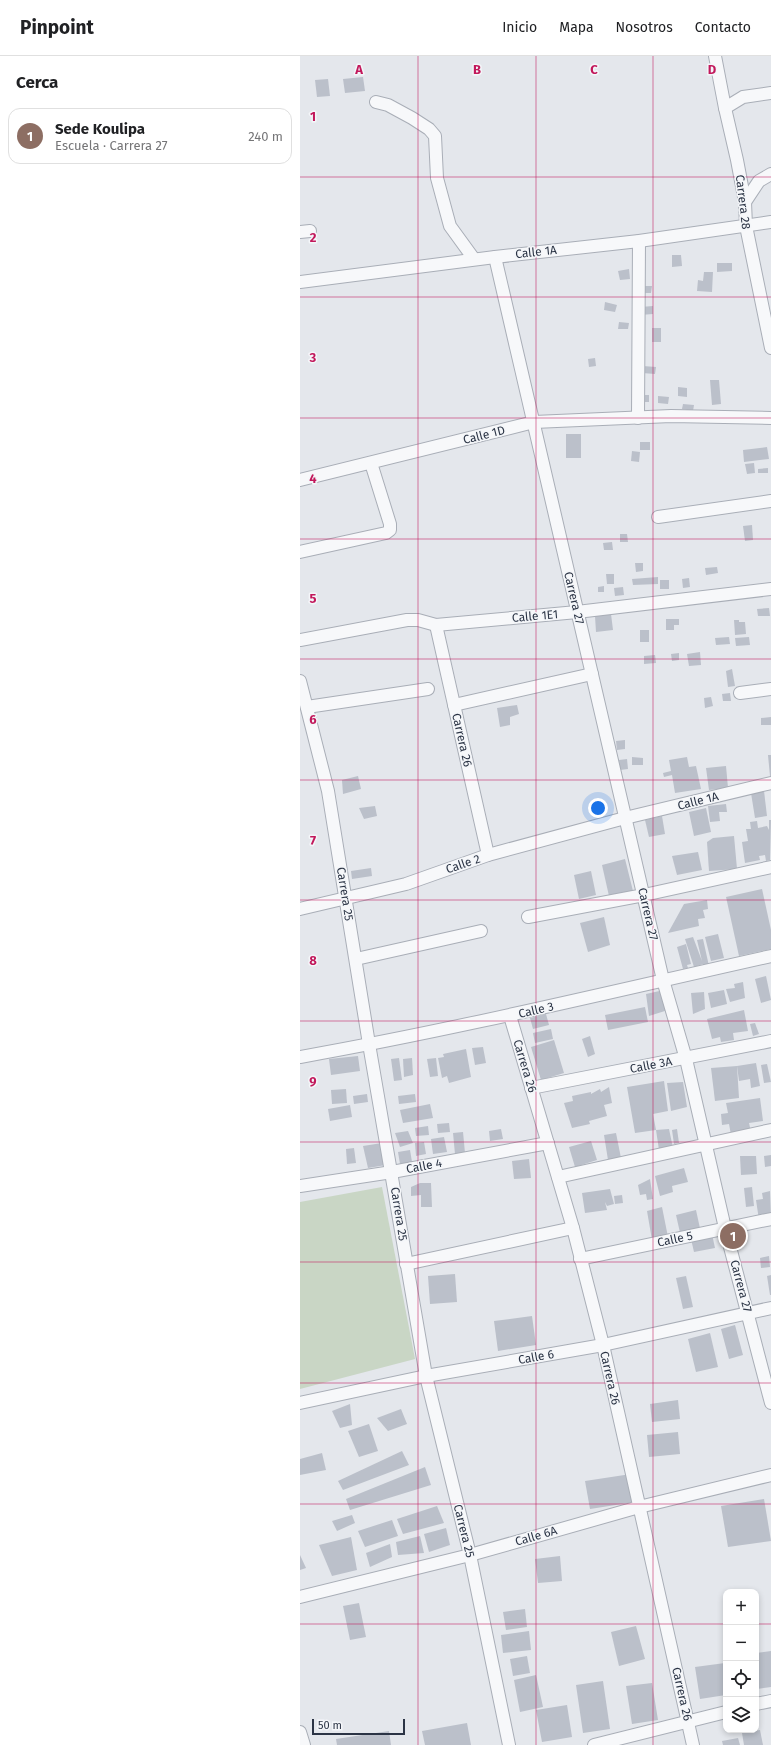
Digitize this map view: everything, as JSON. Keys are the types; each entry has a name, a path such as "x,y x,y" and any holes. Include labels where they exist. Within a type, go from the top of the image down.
{"street":[{"name":"Carrera 28","path":"715,56 737,160 745,202 746,226 771,348"},
{"path":"725,108 743,97 771,93"},
{"path":"376,102 388,105 412,118 429,129 435,136 437,178 450,226 474,259"},
{"path":"745,202 759,181 771,174"},
{"name":"Calle 1A","path":"300,282 474,259 638,242 771,222"},
{"path":"638,242 638,418"},
{"name":"Carrera 27","path":"496,257 663,980 686,1059 725,1228 771,1403"},
{"name":"Calle 1D","path":"300,480 534,422 671,416 771,418"},
{"path":"300,552 386,533 390,530 390,524 371,462"},
{"path":"658,517 771,501"},
{"name":"Calle 1E1","path":"300,640 407,620 418,620 436,625 577,612 771,589"},
{"name":"Carrera 26","path":"436,625 488,855"},
{"path":"454,704 592,674"},
{"name":"Carrera 25","path":"300,681 328,791 369,1044 426,1376 470,1555 509,1745"},
{"path":"307,706 428,689"},
{"path":"740,693 771,689"},
{"name":"Calle 1A","path":"625,818 771,783"},
{"name":"Calle 2","path":"300,909 406,884 488,855 625,818"},
{"path":"528,917 644,895 771,867"},
{"path":"356,959 481,931"},
{"name":"Calle 3","path":"300,1057 510,1016 771,956"},
{"name":"Carrera 26","path":"510,1016 573,1228 603,1345 638,1507 689,1722 693,1745"},
{"name":"Calle 3A","path":"531,1088 686,1059 771,1041"},
{"path":"558,1177 705,1143 771,1130"},
{"name":"Calle 4","path":"300,1186 392,1172 548,1143"},
{"name":"Calle 5","path":"580,1259 771,1219"},
{"path":"406,1264 573,1228"},
{"name":"Calle 6","path":"300,1402 426,1376 603,1345 771,1308"},
{"name":"Calle 6A","path":"300,1597 470,1555 638,1507 771,1475"},
{"path":"759,1703 771,1700"},
{"path":"594,1745 723,1713"},
{"path":"300,1732 304,1745"}],"green space":[{"path":"382,1187 415,1359 300,1389 300,1202"}],"building":[{"path":"363,77 365,91 345,93 343,79"},
{"path":"328,79 330,96 317,97 315,80"},
{"path":"672,255 681,255 682,266 672,267"},
{"path":"717,263 732,263 732,271 717,272"},
{"path":"629,269 630,279 620,280 618,271"},
{"path":"704,272 713,272 712,292 697,291 698,280 703,281"},
{"path":"645,286 652,286 651,293 644,293"},
{"path":"605,302 617,305 615,312 604,310"},
{"path":"653,306 653,314 640,315 640,307"},
{"path":"619,322 629,323 628,329 618,329"},
{"path":"652,328 661,328 661,342 652,342"},
{"path":"595,358 596,366 589,367 588,359"},
{"path":"643,366 656,367 655,374 642,373"},
{"path":"710,380 719,380 721,404 712,405"},
{"path":"678,387 687,388 687,397 678,396"},
{"path":"640,395 649,395 649,402 641,402"},
{"path":"658,396 669,397 668,404 658,403"},
{"path":"683,404 694,405 693,411 682,409"},
{"path":"566,434 581,434 581,458 566,458"},
{"path":"640,442 650,442 650,450 640,450"},
{"path":"767,447 769,459 744,462 743,450"},
{"path":"632,451 640,452 639,462 631,461"},
{"path":"754,463 755,473 747,474 745,464"},
{"path":"768,468 768,473 758,473 758,469"},
{"path":"752,525 753,540 745,541 743,526"},
{"path":"620,534 627,534 628,542 620,542"},
{"path":"612,542 613,550 604,550 603,543"},
{"path":"635,563 643,563 643,571 636,572"},
{"path":"717,567 718,573 706,575 705,568"},
{"path":"606,574 614,574 614,584 607,584"},
{"path":"658,577 658,584 633,585 632,579"},
{"path":"689,578 690,587 683,588 682,579"},
{"path":"660,580 669,580 669,589 660,589"},
{"path":"604,586 604,592 598,592 598,587"},
{"path":"623,587 624,595 615,596 614,588"},
{"path":"769,608 770,616 758,616 757,609"},
{"path":"611,614 613,630 596,632 595,616"},
{"path":"666,619 679,619 679,625 674,625 674,630 666,630"},
{"path":"734,620 745,622 746,634 735,635"},
{"path":"640,630 649,630 649,642 640,642"},
{"path":"729,637 730,644 716,645 715,638"},
{"path":"749,637 750,645 736,646 735,638"},
{"path":"700,652 701,665 689,666 687,654"},
{"path":"679,653 679,660 672,661 671,654"},
{"path":"655,655 656,663 644,664 644,656"},
{"path":"732,669 735,686 728,687 726,671"},
{"path":"730,693 731,701 723,701 722,694"},
{"path":"711,697 713,706 705,708 704,698"},
{"path":"517,705 519,714 510,717 510,725 500,727 497,708"},
{"path":"771,717 771,725 761,725 761,718"},
{"path":"625,740 625,749 617,750 616,741"},
{"path":"768,755 771,755 771,776 770,776"},
{"path":"632,757 643,758 643,765 632,765"},
{"path":"687,757 689,767 696,766 701,789 675,793 672,775 664,777 663,773 671,771 669,760"},
{"path":"627,759 628,769 620,770 619,760"},
{"path":"726,766 728,788 709,790 706,768"},
{"path":"358,776 361,789 343,794 342,780"},
{"path":"764,791 767,816 755,818 751,793"},
{"path":"726,804 727,812 719,812 720,821 710,822 708,806"},
{"path":"375,806 377,816 364,819 359,808"},
{"path":"706,808 711,832 694,836 689,812"},
{"path":"662,816 665,834 649,837 645,820"},
{"path":"769,820 771,820 770,860 766,861 765,855 759,856 760,860 745,863 742,842 748,841 746,829 751,829 750,822 757,821 758,828 767,826 769,830"},
{"path":"734,836 737,869 709,871 707,842 713,838"},
{"path":"698,852 702,870 677,875 672,856"},
{"path":"625,859 633,891 609,896 602,865"},
{"path":"371,868 372,876 352,879 351,871"},
{"path":"591,871 596,895 579,899 574,875"},
{"path":"762,889 771,930 771,949 739,956 726,897"},
{"path":"707,900 708,909 703,910 705,918 698,919 699,926 668,933 684,904"},
{"path":"604,917 610,945 588,952 580,923"},
{"path":"718,934 724,958 711,961 705,937"},
{"path":"693,937 702,961 697,940 703,939 709,966 703,967 703,964 694,967 685,939"},
{"path":"686,944 691,964 687,965 688,968 683,969 677,947"},
{"path":"766,976 771,1000 761,1003 755,979"},
{"path":"743,982 745,998 730,1002 726,989 735,988 734,984"},
{"path":"664,990 668,1010 649,1016 646,994"},
{"path":"724,990 727,1004 711,1008 708,993"},
{"path":"704,992 705,1009 693,1014 691,993"},
{"path":"645,1007 648,1022 608,1030 605,1015"},
{"path":"744,1010 748,1031 733,1033 734,1040 721,1042 720,1037 712,1039 707,1019"},
{"path":"546,1014 549,1025 533,1029 530,1018"},
{"path":"755,1023 759,1034 753,1036 750,1024"},
{"path":"551,1029 553,1039 535,1043 533,1033"},
{"path":"590,1036 595,1054 588,1057 582,1039"},
{"path":"554,1040 564,1073 541,1080 531,1047"},
{"path":"483,1047 486,1063 475,1065 472,1048"},
{"path":"466,1049 471,1077 449,1083 447,1076 442,1078 438,1058 444,1057 443,1054"},
{"path":"358,1056 360,1071 331,1075 329,1059"},
{"path":"399,1058 402,1080 394,1081 391,1059"},
{"path":"412,1058 413,1075 404,1077 403,1059"},
{"path":"436,1058 438,1076 430,1077 427,1059"},
{"path":"756,1063 760,1086 751,1088 750,1079 739,1081 737,1066"},
{"path":"767,1064 771,1082 764,1083 761,1065"},
{"path":"737,1066 739,1098 715,1101 711,1068"},
{"path":"664,1081 668,1111 653,1114 656,1130 635,1133 627,1087"},
{"path":"683,1082 687,1107 671,1111 667,1083"},
{"path":"609,1087 612,1103 604,1105 607,1116 589,1121 590,1124 572,1128 564,1103 573,1101 572,1096 591,1092 591,1094 600,1089 601,1092"},
{"path":"346,1089 347,1103 332,1104 331,1090"},
{"path":"367,1094 368,1102 354,1104 353,1096"},
{"path":"415,1094 416,1102 399,1104 398,1096"},
{"path":"760,1098 763,1121 749,1123 751,1132 731,1135 729,1124 722,1125 721,1114 728,1113 726,1103"},
{"path":"430,1104 433,1118 403,1123 400,1110"},
{"path":"350,1105 352,1117 330,1121 328,1109"},
{"path":"449,1123 450,1132 438,1133 437,1124"},
{"path":"428,1126 429,1135 416,1136 415,1128"},
{"path":"501,1129 503,1139 490,1141 489,1131"},
{"path":"669,1129 673,1148 659,1150 656,1130"},
{"path":"677,1129 679,1143 674,1144 672,1130"},
{"path":"408,1131 413,1143 400,1147 395,1133"},
{"path":"463,1132 465,1153 455,1154 453,1133"},
{"path":"616,1133 621,1158 608,1160 604,1135"},
{"path":"444,1137 447,1152 433,1154 431,1139"},
{"path":"591,1141 597,1160 575,1167 569,1147"},
{"path":"424,1142 426,1154 416,1156 415,1143"},
{"path":"382,1143 386,1165 368,1168 363,1146"},
{"path":"354,1148 356,1163 347,1164 346,1149"},
{"path":"410,1150 412,1162 400,1164 398,1152"},
{"path":"771,1155 771,1166 765,1167 764,1156"},
{"path":"740,1156 756,1156 757,1174 741,1175"},
{"path":"529,1159 531,1178 514,1179 512,1161"},
{"path":"684,1168 688,1182 672,1186 673,1192 660,1196 655,1176"},
{"path":"650,1179 653,1199 647,1200 646,1194 640,1195 638,1185"},
{"path":"420,1183 431,1183 432,1207 421,1207 421,1195 411,1196 411,1187"},
{"path":"752,1187 754,1206 746,1207 744,1188"},
{"path":"610,1189 614,1204 607,1206 605,1202 607,1210 585,1213 582,1193"},
{"path":"770,1191 771,1218 759,1220 756,1200 763,1199 762,1193"},
{"path":"622,1195 623,1203 615,1204 614,1196"},
{"path":"662,1207 668,1237 652,1240 647,1211"},
{"path":"696,1210 701,1233 681,1237 676,1215"},
{"path":"712,1234 715,1248 694,1252 691,1239"},
{"path":"769,1256 770,1267 761,1268 760,1258"},
{"path":"455,1274 457,1302 430,1304 428,1276"},
{"path":"771,1275 771,1295 770,1295 767,1276"},
{"path":"686,1276 693,1307 683,1309 676,1278"},
{"path":"532,1316 536,1345 498,1351 494,1321"},
{"path":"735,1325 743,1355 729,1359 721,1329"},
{"path":"710,1333 718,1367 696,1372 688,1339"},
{"path":"678,1400 680,1419 652,1422 650,1404"},
{"path":"350,1404 352,1425 340,1428 332,1411"},
{"path":"401,1409 407,1424 388,1431 377,1418"},
{"path":"369,1424 378,1451 359,1457 348,1431"},
{"path":"678,1432 680,1454 649,1457 647,1435"},
{"path":"402,1451 409,1465 343,1490 338,1481"},
{"path":"322,1453 326,1470 300,1475 300,1459"},
{"path":"425,1467 431,1485 350,1510 346,1499"},
{"path":"631,1474 635,1502 590,1509 585,1481"},
{"path":"764,1499 771,1541 728,1547 721,1506"},
{"path":"437,1506 444,1523 403,1534 397,1519"},
{"path":"352,1515 355,1523 337,1531 332,1521"},
{"path":"392,1520 398,1536 365,1547 358,1531"},
{"path":"446,1528 450,1545 429,1552 424,1534"},
{"path":"420,1536 424,1553 398,1555 396,1542"},
{"path":"351,1537 357,1570 332,1576 319,1545"},
{"path":"390,1544 392,1557 370,1567 366,1553"},
{"path":"300,1555 306,1568 300,1570"},
{"path":"560,1556 562,1581 538,1583 535,1559"},
{"path":"359,1603 366,1637 350,1640 343,1606"},
{"path":"525,1609 527,1627 506,1630 503,1612"},
{"path":"636,1626 645,1659 619,1666 611,1632"},
{"path":"529,1631 531,1650 503,1653 501,1635"},
{"path":"771,1651 771,1687 759,1689 759,1653"},
{"path":"527,1656 530,1673 513,1676 510,1659"},
{"path":"723,1663 723,1695 700,1699 695,1667"},
{"path":"536,1675 543,1707 520,1712 514,1680"},
{"path":"603,1681 610,1729 583,1733 576,1685"},
{"path":"652,1683 658,1720 632,1724 626,1686"},
{"path":"567,1705 572,1737 542,1742 536,1710"},
{"path":"467,1723 471,1745 425,1745 422,1731"},
{"path":"759,1730 763,1745 744,1745 742,1733 759,1733"},
{"path":"389,1731 391,1745 337,1745 336,1739"},
{"path":"738,1738 740,1745 723,1745 722,1741"}],"place":[{"name":"Sede Koulipa","path":"733,1236"}]}
